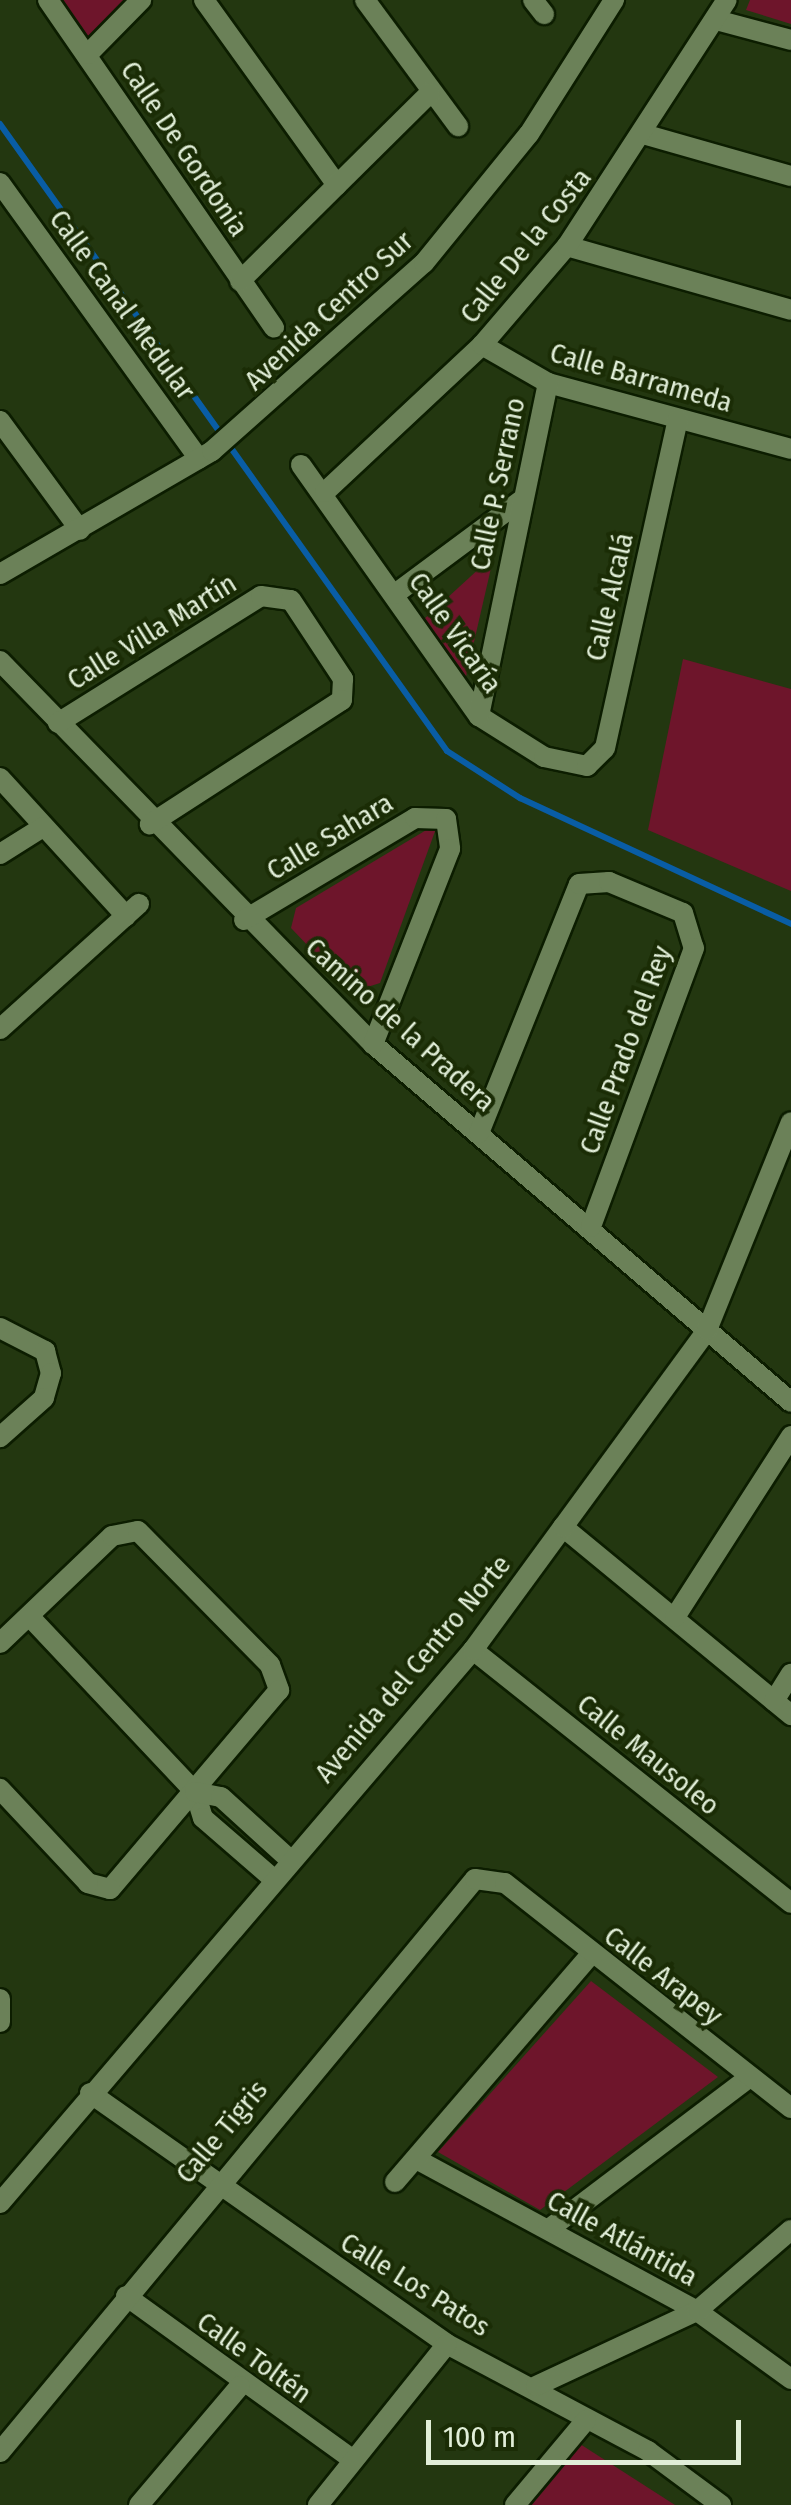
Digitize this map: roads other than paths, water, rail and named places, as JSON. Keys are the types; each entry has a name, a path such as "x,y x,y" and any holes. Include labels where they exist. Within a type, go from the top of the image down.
{"street":[{"name":"Calle De Gordonia","path":"48,0 274,328"},
{"path":"88,54 142,0"},
{"path":"204,0 337,186"},
{"path":"366,0 458,126"},
{"name":"Avenida Centro Sur","path":"0,574 205,455 252,421 424,263 529,134 614,0"},
{"name":"Calle De la Costa","path":"325,492 482,345 568,246 647,135 727,0"},
{"path":"716,20 791,40"},
{"path":"240,281 430,92"},
{"path":"647,135 791,176"},
{"name":"Calle Canal Medular","path":"0,183 205,455"},
{"path":"568,246 791,310"},
{"name":"Calle Barrameda","path":"482,345 548,383 791,449"},
{"name":"Calle P. Serrano","path":"479,716 520,501 548,383"},
{"name":"Calle Alcalá","path":"573,766 605,748 678,419"},
{"path":"0,421 80,530"},
{"name":"Calle Vicaría","path":"300,464 325,492 479,716 573,766"},
{"path":"395,594 520,501"},
{"name":"Calle Villa Martín","path":"58,723 261,596 291,600 343,679 342,700 150,824"},
{"name":"Camino de la Pradera","path":"0,661 150,824 373,1044 791,1402"},
{"path":"0,778 44,827 133,910 0,1029"},
{"name":"Calle Sahara","path":"244,920 414,818 446,819 450,849 373,1044"},
{"path":"0,854 44,827"},
{"name":"Calle Prado del Rey","path":"479,1133 578,884 609,882 683,914 694,948 591,1227"},
{"name":"Avenida del Centro Norte","path":"0,2203 288,1858 472,1650 563,1527 707,1330 791,1122"},
{"path":"0,1328 44,1351 51,1373 44,1398 0,1437"},
{"path":"675,1617 791,1436"},
{"path":"563,1527 791,1715"},
{"path":"0,1644 112,1536 138,1530 270,1665 274,1701 110,1890 88,1882 0,1789"},
{"path":"30,1616 196,1792 203,1818 271,1878"},
{"name":"Calle Mausoleo","path":"472,1650 791,1903"},
{"path":"774,1700 791,1674"},
{"path":"196,1792 221,1797 288,1858"},
{"name":"Calle Tigris","path":"0,2452 213,2186 462,1888 475,1879 505,1883"},
{"name":"Calle Arapey","path":"505,1883 791,2108"},
{"path":"395,2182 418,2160 591,1954"},
{"path":"0,1999 0,2022"},
{"path":"549,2230 749,2078"},
{"name":"Calle Los Patos","path":"90,2093 213,2186 447,2344 536,2386 722,2505"},
{"name":"Calle Atlántida","path":"418,2160 696,2311 791,2380"},
{"path":"536,2386 696,2311 791,2230"},
{"name":"Calle Toltén","path":"126,2296 240,2386 353,2460"},
{"path":"318,2505 447,2344"},
{"path":"139,2505 240,2386"},
{"path":"515,2505 586,2420"}],"waterway":[{"path":"0,124 447,751 520,798 791,924"}]}
